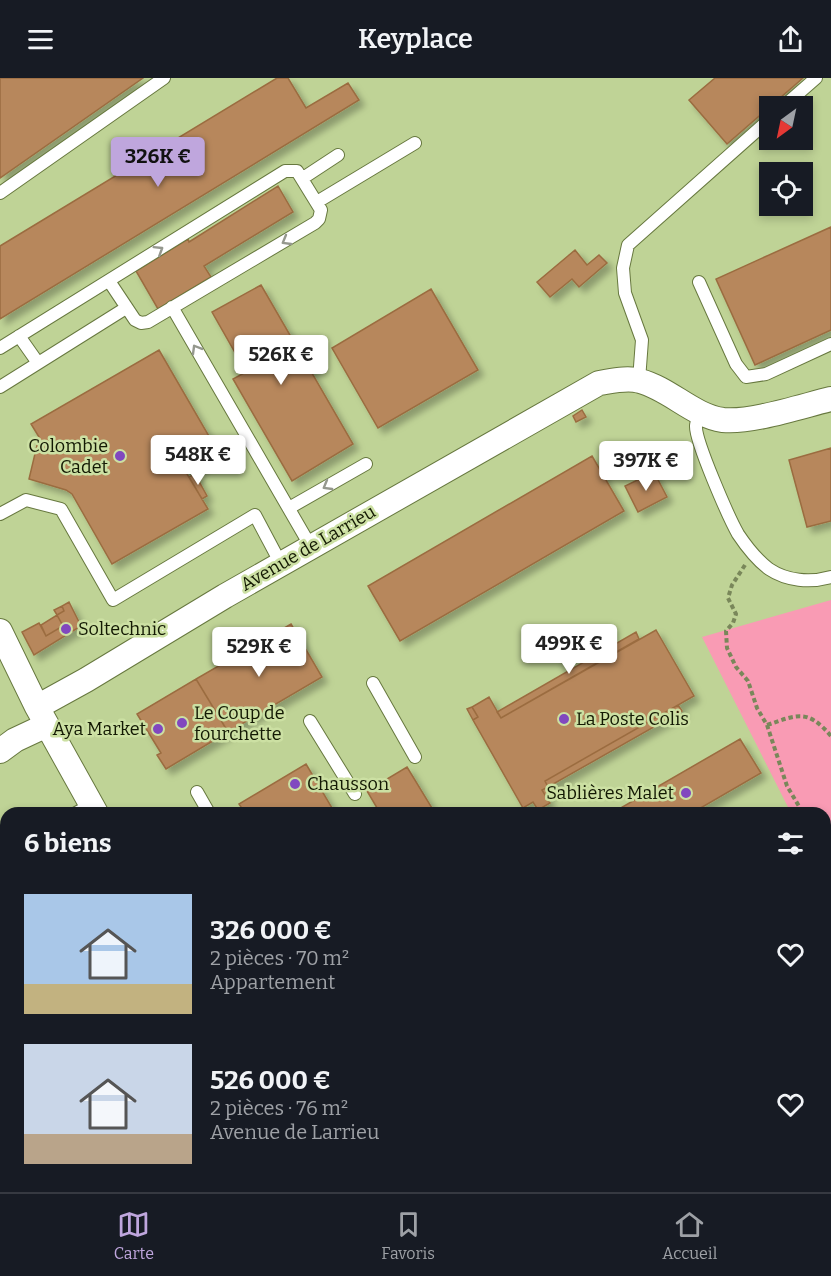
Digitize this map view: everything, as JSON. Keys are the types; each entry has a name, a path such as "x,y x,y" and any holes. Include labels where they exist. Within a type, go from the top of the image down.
{"street":[{"name":"Avenue de Larrieu","path":"0,751 42,716 281,564 599,383 639,380"},
{"path":"639,380 700,412 721,419 740,421 831,399"},
{"path":"0,631 87,807"}],"lane":[{"path":"0,193 164,78"},
{"path":"795,96 816,78"},
{"path":"639,380 642,340 625,293 623,268 628,245 759,129"},
{"path":"317,202 415,143"},
{"path":"303,178 338,155"},
{"path":"0,348 109,280 285,171 297,171 321,210 315,223 148,322 141,323 135,320 109,280"},
{"path":"699,282 736,364 746,377 766,374 831,344"},
{"path":"172,307 311,547"},
{"path":"0,387 126,308"},
{"path":"19,336 38,363"},
{"path":"700,412 695,426 707,464 738,533 754,555 768,568 791,580 823,580 831,577"},
{"path":"289,508 366,464"},
{"path":"0,514 26,500 61,509 113,600 255,515 281,564"},
{"path":"373,683 415,757"},
{"path":"310,722 355,794"},
{"path":"197,792 206,807"}],"path":[{"path":"754,555 739,571 728,598 736,614 733,623 726,631 727,648 736,667 748,681 757,708 767,725 787,786 799,807"},
{"path":"767,725 798,714 809,717 831,736"}],"shaded area":[{"path":"831,600 831,807 788,807 702,637"}],"building":[{"path":"0,78 143,78 0,178"},
{"path":"277,78 288,78 306,108 348,83 359,100 0,319 0,246"},
{"path":"715,78 803,78 782,96 759,96 759,116 727,144 689,100"},
{"path":"278,186 293,212 204,266 211,277 158,309 136,271 188,239 189,242"},
{"path":"831,227 831,330 755,365 716,279"},
{"path":"575,250 587,265 599,255 607,263 579,287 572,279 550,297 537,282"},
{"path":"261,285 353,444 292,481 233,379 246,372 212,312"},
{"path":"431,289 478,370 378,428 332,348"},
{"name":"Colombie Cadet","path":"159,350 217,450 184,469 208,509 112,564 72,494 66,490 29,479 39,437 31,424"},
{"path":"582,410 586,417 576,422 573,416"},
{"path":"831,448 831,521 807,527 789,460"},
{"path":"217,450 220,455 198,468 195,463"},
{"path":"592,456 624,511 400,641 368,586"},
{"path":"654,472 667,497 638,512 625,486"},
{"path":"195,474 207,496 202,499 189,477"},
{"name":"Soltechnic","path":"69,602 81,626 34,655 22,632 39,623 46,636 63,626 57,615 64,611 62,606"},
{"path":"62,606 64,611 57,615 54,610"},
{"path":"57,615 63,626 46,636 41,625"},
{"path":"291,624 322,677 228,732 196,679"},
{"name":"La Poste Colis","path":"656,630 694,696 545,781 548,787 542,790 550,803 543,807 536,807 533,802 522,807 473,720 478,717 472,707 489,697 501,718"},
{"path":"636,632 639,639 501,718 497,712"},
{"name":"Le Coup de fourchette","path":"196,679 228,732 166,769 157,755 161,753 137,714"},
{"path":"678,705 682,711 548,787 545,781"},
{"path":"472,707 478,717 473,720 467,709"},
{"name":"Sablières Malet","path":"740,739 761,773 702,807 622,807"},
{"name":"Chausson","path":"306,764 331,807 241,807 239,804"},
{"path":"407,767 431,807 376,807 367,791"},
{"path":"548,787 551,791 545,795 542,790"}],"place":[{"name":"Colombie Cadet","path":"120,456"},
{"name":"Soltechnic","path":"66,629"},
{"name":"La Poste Colis","path":"564,719"},
{"name":"Le Coup de fourchette","path":"182,723"},
{"name":"Aya Market","path":"158,729"},
{"name":"Chausson","path":"295,784"},
{"name":"Sablières Malet","path":"686,793"}]}
